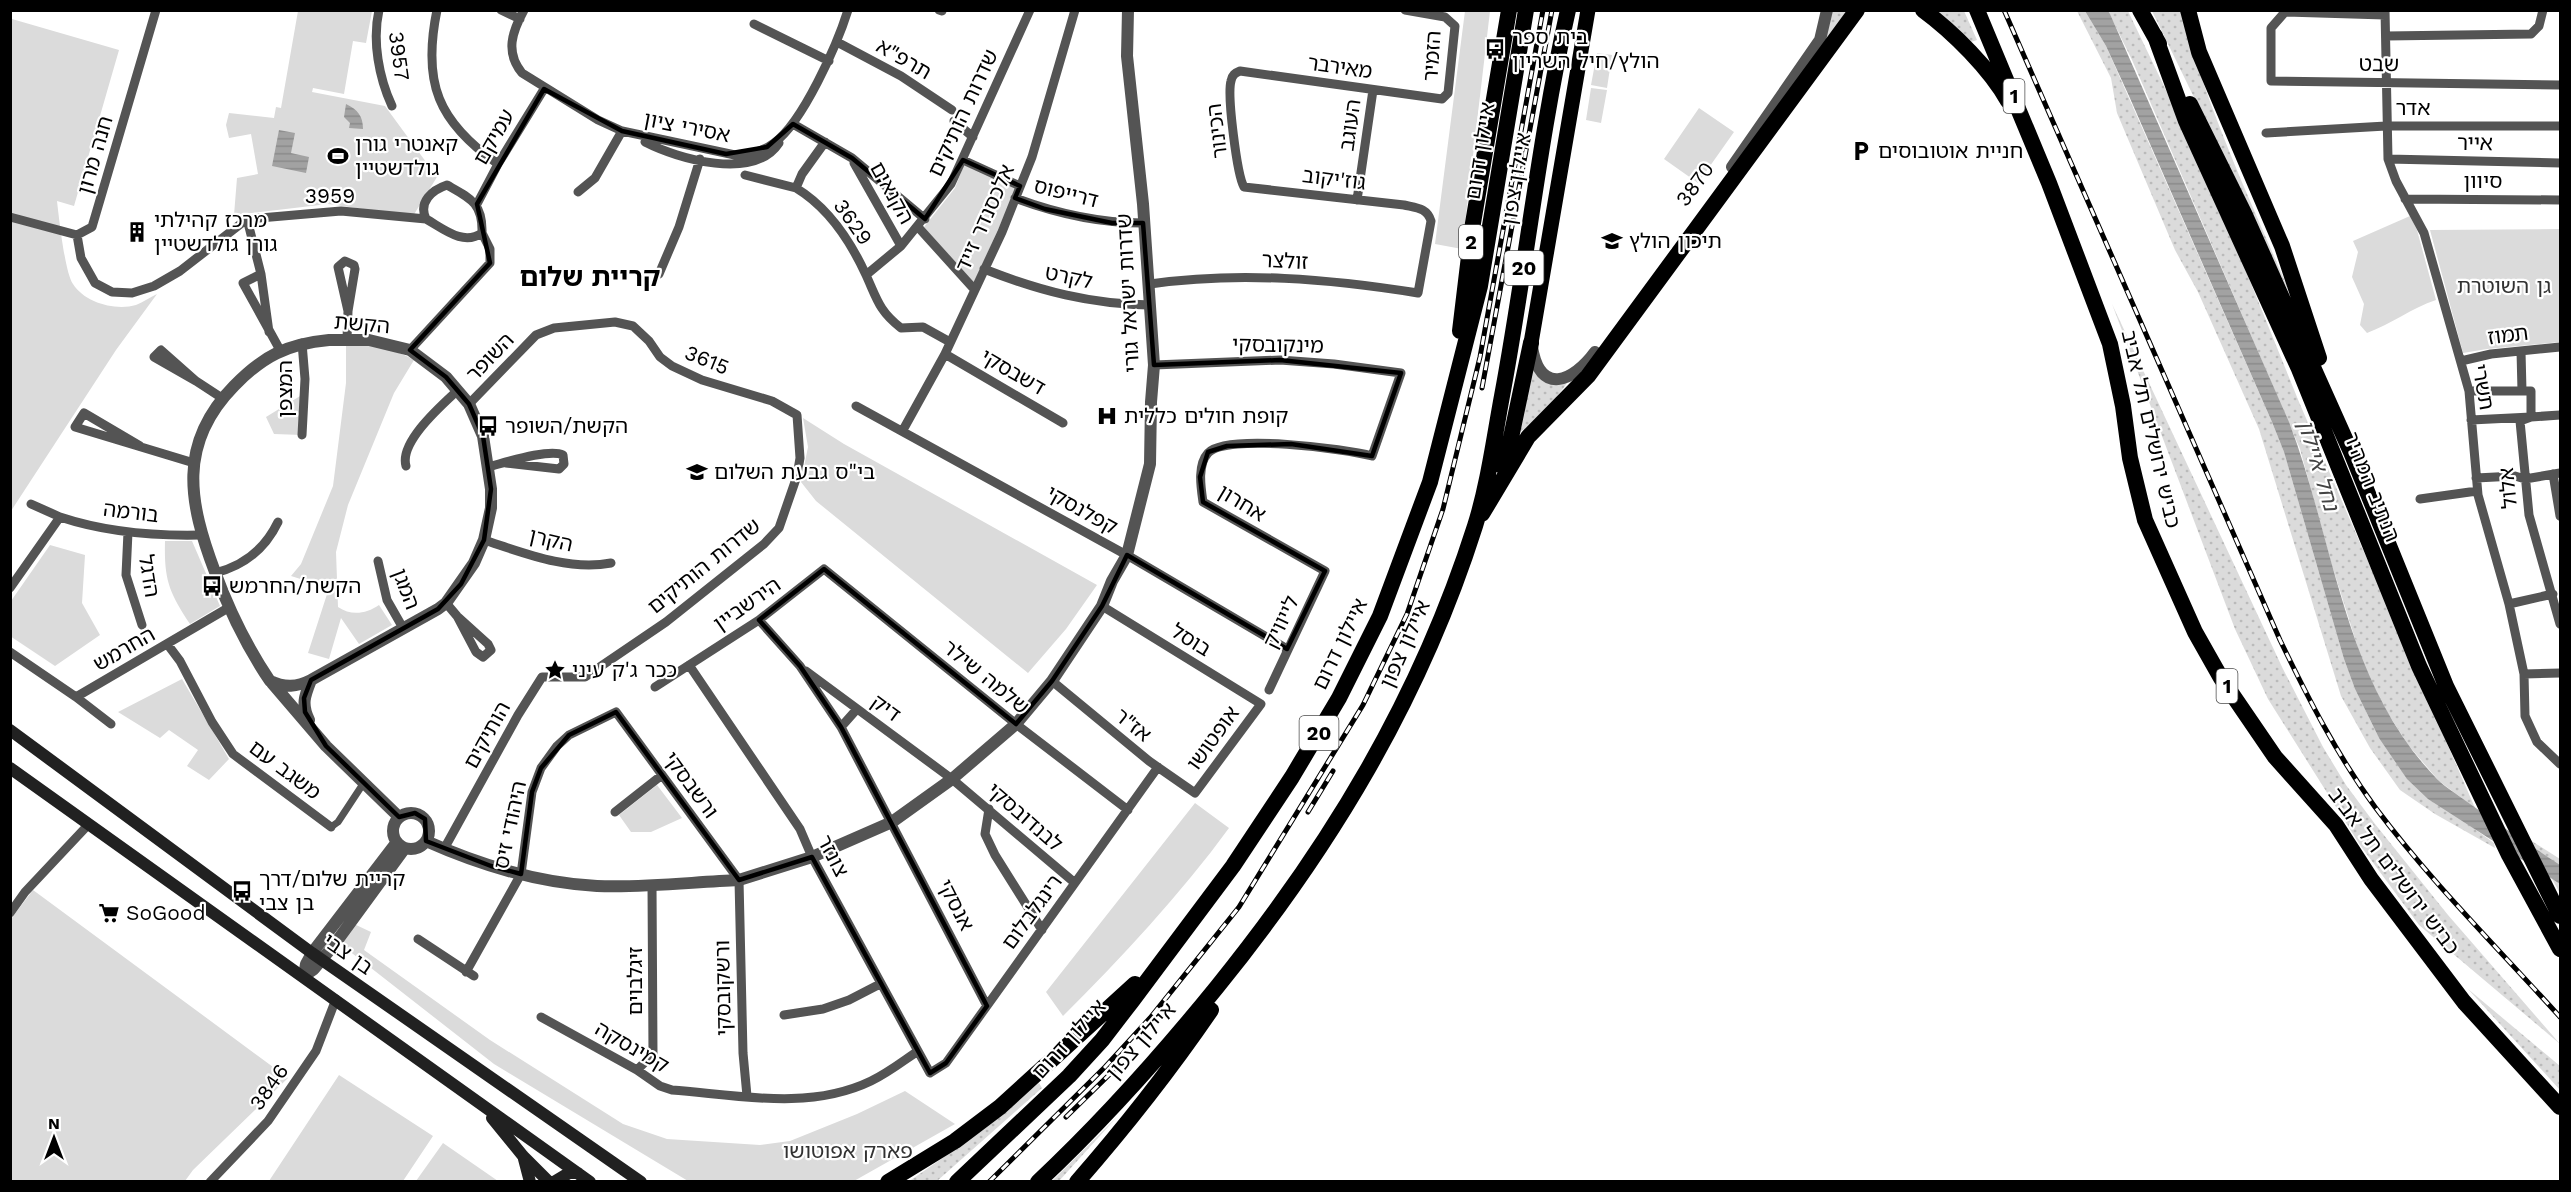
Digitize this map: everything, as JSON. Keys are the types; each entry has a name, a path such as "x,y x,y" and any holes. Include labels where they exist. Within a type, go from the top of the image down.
{"highway":[{"name":"איילון דרום","path":"957,1182 1069,1076 1102,1040 1233,866 1293,777 1355,668 1380,616 1421,511 1445,430 1480,286 1527,10"},
{"name":"איילון צפון","path":"1038,1182 1115,1105 1170,1045 1270,922 1331,833 1386,737 1439,628 1476,525 1509,357 1568,10"},
{"path":"1476,525 1528,437 1588,376 1857,10"},
{"path":"1923,10 1950,32 1993,80 2006,98 2049,183"},
{"name":"כביש ירושלים תל אביב","path":"1977,10 2049,183 2110,344 2123,406 2130,458 2145,520 2195,632 2228,688 2275,756 2336,825 2371,879 2464,1002 2560,1107"},
{"path":"2140,10 2222,165 2351,452 2427,642 2550,908"},
{"path":"2188,10 2199,52 2282,246 2351,452"},
{"name":"2","path":"1456,380 1463,290 1507,15"},
{"name":"הנתיב המהיר","path":"2155,36 2186,121 2299,369 2415,657 2482,798 2550,908 2560,950"},
{"path":"1476,525 1494,489 1509,447 1532,343"},
{"path":"1077,1182 1122,1131 1187,1045 1270,922"},
{"path":"889,1180 955,1141 1000,1107 1163,959"}],"main road":[{"path":"1532,343 1588,10"},
{"name":"בן צבי","path":"10,730 317,956 641,1182"},
{"name":"בן צבי","path":"10,768 590,1182"},
{"path":"481,1105 523,1156 549,1182"},
{"path":"523,1156 531,1182"},
{"path":"554,1182 568,1173 578,1173"}],"street":[{"name":"חנה מרון","path":"76,235 92,227 95,220 156,10"},
{"name":"3957","path":"379,10 376,23 377,43 384,85 392,106"},
{"path":"437,10 432,73 441,107 462,134 498,164"},
{"path":"501,10 522,15"},
{"name":"אסירי ציון","path":"522,15 512,37 511,52 515,64 522,73 544,88 598,120 626,133 735,155 759,151 781,137 793,124 830,61 848,10"},
{"name":"שדרות הותיקים","path":"866,275 901,246 951,184 1030,10"},
{"name":"אלכסנדר זייד","path":"903,430 945,354 1032,157 1075,10"},
{"name":"שדרות ישראל גורי","path":"426,841 521,874 597,886 739,880 812,857 892,822 952,779 1016,724 1052,681 1102,606 1112,581 1127,555 1150,464 1150,402 1154,365 1150,284 1127,56 1128,10"},
{"name":"הזמיר","path":"1405,10 1445,17 1455,26 1448,93 1442,99"},
{"name":"3870","path":"1532,343 1536,364 1546,375 1554,379 1568,378 1586,365 1810,56 1820,40 1827,10"},
{"path":"2386,36 2531,34 2539,26 2544,10"},
{"name":"שבט","path":"2328,12 2285,12 2271,28 2271,81 2560,85"},
{"path":"2328,12 2385,13"},
{"name":"תשרי","path":"2385,13 2388,159 2405,199 2424,233 2469,391 2477,491 2509,604 2524,675 2525,716 2537,742 2560,764"},
{"path":"754,24 830,61"},
{"name":"תרפ\"א","path":"837,42 901,76 952,110"},
{"name":"מאירבר","path":"1234,74 1249,72 1442,99"},
{"name":"הכינור","path":"1234,74 1231,80 1230,100 1242,185"},
{"name":"עמיקם","path":"477,204 498,164 544,88"},
{"name":"העוגב","path":"1357,200 1373,90"},
{"path":"954,121 973,137"},
{"name":"הקנאים","path":"793,124 852,159 925,219"},
{"name":"אדר","path":"2266,133 2386,126 2560,126"},
{"path":"578,192 595,178 626,133 666,153 733,164 754,162 771,152 781,137"},
{"path":"745,176 796,188 802,174 825,142"},
{"path":"659,273 679,227 700,159"},
{"name":"הקנאים","path":"852,159 901,246"},
{"name":"אייר","path":"2388,159 2560,163"},
{"path":"963,160 1020,186"},
{"path":"410,351 490,263 490,249 482,232 483,220 477,204 447,185 438,188 426,200 423,208 426,219 464,239 474,238 482,232"},
{"name":"גוז'יקוב","path":"1242,185 1248,189 1286,191 1423,209 1429,214 1431,221 1418,293"},
{"name":"3629","path":"796,188 826,210 845,236 866,275 874,298 886,317 901,328 923,327 950,342"},
{"name":"דרייפוס","path":"1015,198 1077,218 1112,223 1143,223"},
{"name":"סיוון","path":"2405,199 2560,200"},
{"name":"3959","path":"248,219 341,211 426,219"},
{"path":"10,217 76,235 81,258 95,283 112,292 132,293 154,286 180,271 248,219 261,274 269,332"},
{"path":"918,227 974,289"},
{"name":"לקרט","path":"984,269 1032,288 1084,300 1150,305"},
{"path":"261,274 243,283 280,351"},
{"name":"זולצר","path":"1150,284 1214,278 1277,278 1335,282 1418,293"},
{"path":"347,339 348,311"},
{"name":"השופר","path":"469,404 536,335 554,328 615,322"},
{"name":"3615","path":"615,322 633,326 649,341 660,357 672,366 702,380 772,401 797,415"},
{"name":"הקשת","path":"270,681 286,687 302,684 438,609 446,603 474,563 484,540 491,508 483,436 469,404 458,390 446,377 410,351 369,340 347,339 302,343 280,351 250,370 222,398 209,417 198,441 194,463 195,508 200,535 228,608 270,681 363,784 399,817"},
{"name":"המצפן","path":"302,343 305,379 302,435"},
{"name":"תמוז","path":"2461,361 2560,347"},
{"path":"2521,351 2522,391"},
{"name":"דשבסקי","path":"945,354 1063,423"},
{"name":"מינקובסקי","path":"1154,365 1280,360 1401,373 1372,456"},
{"path":"196,381 222,398"},
{"path":"406,466 406,452 423,425 458,390"},
{"path":"2469,391 2531,391 2531,417"},
{"name":"קפלנסקי","path":"856,406 1127,555 1287,649"},
{"path":"140,446 84,413 75,427 194,463"},
{"name":"שדרות הותיקים","path":"585,677 666,622 764,544 779,528 792,494 800,459 797,415"},
{"path":"2471,420 2560,415"},
{"name":"אלול","path":"2531,417 2520,421 2529,514 2560,624"},
{"name":"אחרון","path":"1326,571 1203,502 1200,477 1207,456 1209,452 1227,446 1291,444 1350,450 1372,456"},
{"path":"488,467 506,463 555,453 560,453 564,458 564,464 559,469 506,463"},
{"path":"2476,478 2515,476 2525,479 2557,473 2560,516"},
{"path":"2420,499 2477,491"},
{"name":"בורמה","path":"31,504 80,523 128,532 200,535"},
{"path":"10,588 60,517"},
{"path":"215,573 236,568 252,556 262,546 278,522"},
{"name":"הדגל","path":"128,532 126,575 142,625"},
{"name":"הקרן","path":"484,540 531,555 581,565 611,562"},
{"name":"המגן","path":"378,561 387,600 403,628"},
{"name":"הירשביין","path":"689,665 759,620 824,569"},
{"name":"שלמה שילר","path":"824,569 1016,724 1128,810"},
{"name":"לייוויק","path":"1269,690 1326,571"},
{"path":"2509,604 2553,594"},
{"path":"446,603 457,616"},
{"name":"בוסל","path":"1102,606 1261,704"},
{"name":"החרמש","path":"111,724 76,697 228,608"},
{"name":"דיק","path":"759,620 800,666 841,727 892,822"},
{"name":"משגב עם","path":"168,645 180,661 212,722 233,754 331,827"},
{"path":"10,652 76,697"},
{"path":"655,687 689,665"},
{"name":"צונזר","path":"689,665 800,829 812,857 930,1073"},
{"name":"דיק","path":"800,666 952,779"},
{"path":"2524,675 2560,673"},
{"name":"הותיקים","path":"444,849 518,715 542,677 585,677"},
{"name":"הקשת","path":"311,680 304,698 304,706 314,732"},
{"name":"אז\"ר","path":"1052,681 1158,767 1195,793"},
{"name":"אופטושו","path":"1195,793 1261,704"},
{"path":"841,727 857,709"},
{"name":"ורשבסקי","path":"616,712 739,880"},
{"name":"היהודי זיס","path":"418,939 470,974 521,874 532,792 541,768 557,746 569,735 616,712"},
{"name":"רינגלבלום","path":"930,1073 946,1063 1158,767"},
{"path":"615,812 662,776"},
{"name":"לבנדובסקי","path":"952,779 1075,883"},
{"path":"331,827 338,822 363,784"},
{"path":"989,809 986,834 995,855 1042,930"},
{"path":"415,813 425,819 429,830 426,841 417,848 401,845 393,832 399,817 415,813"},
{"name":"אנסקי","path":"892,822 987,1006"},
{"path":"10,913 25,892 88,825"},
{"path":"304,976 401,845"},
{"name":"ורשקובסקי","path":"739,880 743,1053 747,1096"},
{"name":"זיגלבוים","path":"637,1070 653,1054 652,885"},
{"path":"784,1015 823,1010 880,984"},
{"name":"3846","path":"210,1182 268,1121 316,1051 336,999"},
{"name":"קמינסקה","path":"541,1017 637,1070 660,1086 780,1099 807,1098 840,1092 871,1081 918,1051"}],"highlighted area":[{"path":"544,89 622,131 726,154 767,147 793,124 852,158 925,219 963,160 1020,186 1015,198 1045,209 1112,223 1143,223 1154,365 1280,360 1401,373 1372,456 1291,444 1227,446 1208,452 1200,477 1203,502 1325,571 1287,649 1127,555 1102,606 1052,681 1016,724 824,569 759,620 800,666 841,727 987,1006 946,1063 930,1073 812,857 739,880 616,712 569,735 541,768 532,792 521,874 491,866 426,841 425,819 415,813 399,817 326,746 305,712 304,698 311,680 438,609 461,584 484,540 491,489 483,436 469,404 446,377 410,350 490,263 477,204"}],"green space":[{"name":"קאנטרי גורן גולדשטיין","path":"298,11 372,11 366,43 353,41 344,94 313,88 312,92 385,106 437,177 413,216 328,204 234,215 237,178 258,174 251,134 229,138 226,125 229,113 274,118 276,107 281,108"},
{"path":"1465,11 1490,11 1462,249 1435,244"},
{"path":"1831,11 1848,11 1821,52"},
{"path":"1934,11 1964,11 1977,40 1971,42"},
{"path":"2077,11 2085,11 2106,46 2272,422 2284,452 2344,659 2355,689 2379,738 2476,830 2494,843 2495,848 2435,814 2400,790 2370,748 2341,696 2259,429 2198,292 2175,250 2117,113 2111,78"},
{"path":"2108,11 2128,11 2209,180 2299,402 2475,808 2439,781 2409,746 2385,709 2363,664 2331,562 2300,449 2132,60"},
{"path":"2152,11 2182,11 2204,86 2294,303"},
{"path":"12,19 119,50 74,206 57,201 63,245 67,269 73,284 78,291 93,301 110,306 128,307 157,294 116,350 11,511"},
{"path":"1597,53 1612,55 1607,88 1591,85"},
{"path":"1591,88 1607,90 1601,123 1586,120"},
{"path":"1699,108 1734,132 1698,183 1664,159"},
{"path":"964,165 1017,187 974,283 924,227 955,188"},
{"path":"2410,216 2417,230 2436,300 2367,333 2360,325 2364,304 2352,277 2358,252 2353,241"},
{"name":"גן השוטרת","path":"2560,229 2560,342 2463,353 2430,230"},
{"path":"2112,304 2283,669 2323,747 2346,785 2448,915 2560,1044 2419,925 2360,845 2268,699 2235,629"},
{"path":"346,343 381,347 414,360 394,393 348,505 336,552 338,607 348,612 359,613 379,605 392,625 359,644 341,618 329,659 308,653 329,588 291,576 301,564 333,486 346,383"},
{"path":"1532,364 1556,383 1567,383 1545,410 1519,433"},
{"path":"305,393 302,435 274,434 266,417"},
{"path":"803,418 844,444 1097,585 1066,629 1028,673 816,501 801,482 808,447"},
{"path":"165,541 192,541 220,606 190,624 169,585"},
{"path":"50,545 85,555 82,603 100,635 55,666 10,636 11,601"},
{"path":"182,679 229,759 209,780 187,766 198,750 169,730 160,738 118,712"},
{"path":"657,785 682,818 651,832 631,832 619,815"},
{"path":"1195,803 1229,828 1150,925 1063,1016 1046,992"},
{"path":"2530,840 2560,859 2560,893"},
{"path":"33,890 288,1078 193,1170 185,1181 11,1182 11,919"},
{"name":"פארק אפוטושו","path":"354,924 371,932 364,950 490,1040 623,1124 667,1139 760,1145 790,1141 857,1114 905,1091 955,1124 854,1181 688,1181 494,1064 339,943"},
{"path":"2468,989 2560,1066 2560,1090"},
{"path":"339,1075 433,1136 403,1181 269,1181"},
{"path":"1039,1083 1042,1088 937,1181 908,1182 960,1146"},
{"path":"1117,1117 1059,1181 1052,1181"},
{"path":"443,1143 498,1181 416,1181"}],"shaded area":[{"path":"2085,11 2108,11 2110,14 2289,422 2305,468 2345,609 2361,655 2381,699 2406,741 2437,779 2489,818 2560,865 2560,884 2428,799 2407,779 2379,738 2355,689 2344,659 2284,452 2272,422 2129,96 2106,46"},
{"path":"346,104 359,114 363,129 349,128 350,123 344,117"},
{"path":"279,130 295,133 291,153 309,157 306,173 272,166"}],"railway":[{"path":"989,1182 1105,1067 1150,1018 1239,907 1363,705 1407,614 1443,509 1480,357 1543,10"},
{"path":"1482,388 1552,10"},
{"path":"2004,10 2280,640 2324,726 2361,787 2396,835 2560,1017"},
{"path":"1308,812 1333,771"},
{"path":"1066,1117 1113,1071"}],"place":[{"name":"בית ספר הולץ/חיל השריון","path":"1495,49"},
{"name":"חניית אוטובוסים","path":"1861,151"},
{"name":"קאנטרי גורן גולדשטיין","path":"338,156"},
{"name":"מרכז קהילתי גורן גולדשטיין","path":"137,232"},
{"name":"תיכון הולץ","path":"1612,241"},
{"name":"קופת חולים כללית","path":"1107,416"},
{"name":"הקשת/השופר","path":"488,426"},
{"name":"בי\"ס גבעת השלום","path":"697,472"},
{"name":"הקשת/החרמש","path":"212,586"},
{"name":"ככר ג'ק עיני","path":"555,670"},
{"name":"קריית שלום/דרך בן צבי","path":"242,891"},
{"name":"SoGood","path":"109,913"}],"district":[{"name":"קריית שלום","path":"590,277"}],"water label":[{"name":"נחל איילון","path":"2319,465"}]}
